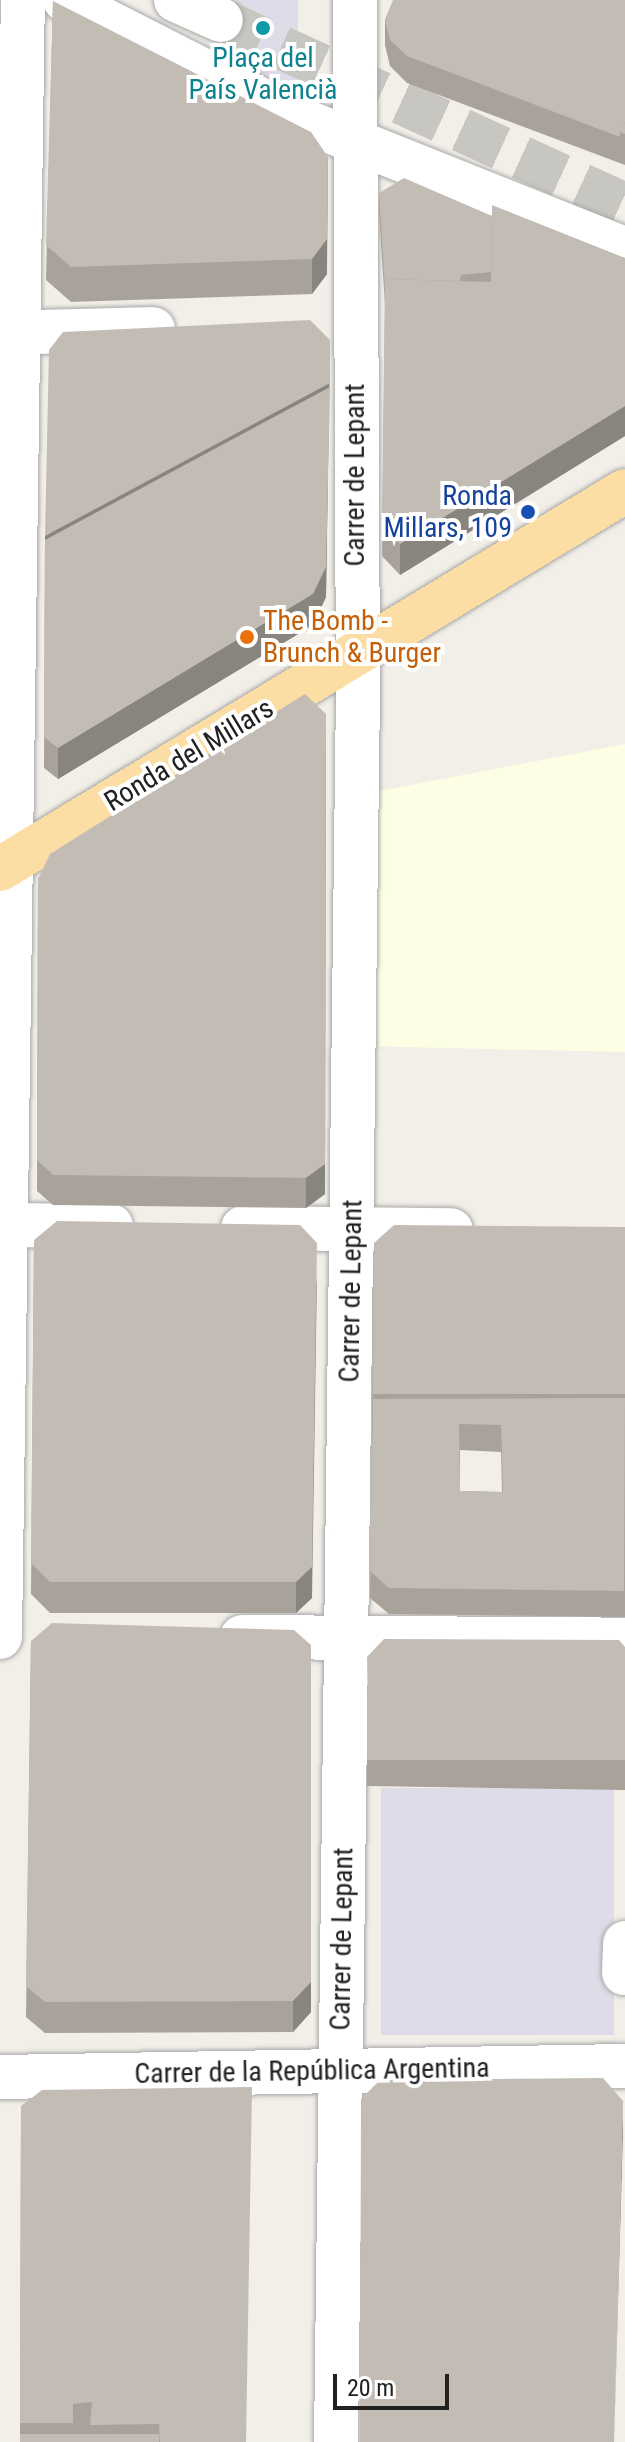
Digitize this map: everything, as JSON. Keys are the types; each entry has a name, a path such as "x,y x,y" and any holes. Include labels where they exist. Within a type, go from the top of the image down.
{"main road":[{"name":"Ronda del Millars","path":"4,867 625,491"}],"street":[{"path":"12,1636 2,1225 4,867 9,333 23,0"},
{"path":"65,0 297,118 625,249"},
{"path":"176,0 221,20"},
{"name":"Carrer de Lepant","path":"336,2442 355,655 336,324 354,139 355,0"},
{"path":"9,333 190,328"},
{"path":"2,1225 152,1227"},
{"path":"198,1227 486,1231"},
{"path":"206,1637 625,1640"},
{"path":"344,1796 368,1834 365,1976"},
{"path":"624,1973 625,1943"},
{"name":"Carrer de la República Argentina","path":"0,2077 625,2066"}],"shaded area":[{"name":"Plaça del País Valencià","path":"236,0 298,0 298,90 220,55"},
{"path":"625,744 625,1052 362,1046 365,794"},
{"path":"381,1788 614,1788 614,2035 381,2035"}],"building":[{"path":"393,0 625,0 625,122 620,137 407,56 390,40 385,19"},
{"path":"53,1 311,132 328,157 327,239 312,259 71,267 46,245"},
{"path":"404,178 492,216 491,272 461,275 460,281 385,279 385,288 379,193"},
{"path":"492,205 625,258 625,406 400,544 382,526 385,279 491,282"},
{"path":"310,320 330,340 330,383 45,536 49,350 63,332"},
{"path":"330,387 326,567 313,594 58,748 44,737 45,540"},
{"path":"305,694 326,714 325,1164 306,1178 53,1175 37,1160 38,879 50,854"},
{"path":"57,1221 300,1225 317,1243 312,1567 296,1582 50,1582 31,1563 34,1240"},
{"path":"394,1225 625,1227 625,1394 373,1394 374,1243"},
{"path":"625,1398 624,1591 389,1588 370,1571 373,1399","holes":["459,1424 501,1425 503,1492 460,1491"]},
{"path":"52,1623 294,1630 311,1645 311,1982 293,2001 45,2002 26,1986 31,1641"},
{"path":"384,1639 619,1640 625,1647 625,1711 368,1711 368,1714 367,1657"},
{"path":"368,1711 625,1711 625,1760 368,1760"},
{"path":"603,2078 623,2101 614,2442 360,2442 361,2099 380,2080"},
{"path":"252,2087 246,2442 160,2442 159,2424 90,2425 92,2402 73,2404 73,2423 20,2423 21,2106 42,2090"},
{"path":"20,2434 159,2434 159,2442 20,2442"}],"tunnel":[{"path":"221,20 625,205"}],"place":[{"name":"Plaça del País Valencià","path":"263,28"},
{"name":"Ronda Millars, 109","path":"528,512"},
{"name":"The Bomb - Brunch & Burger","path":"247,637"}]}
